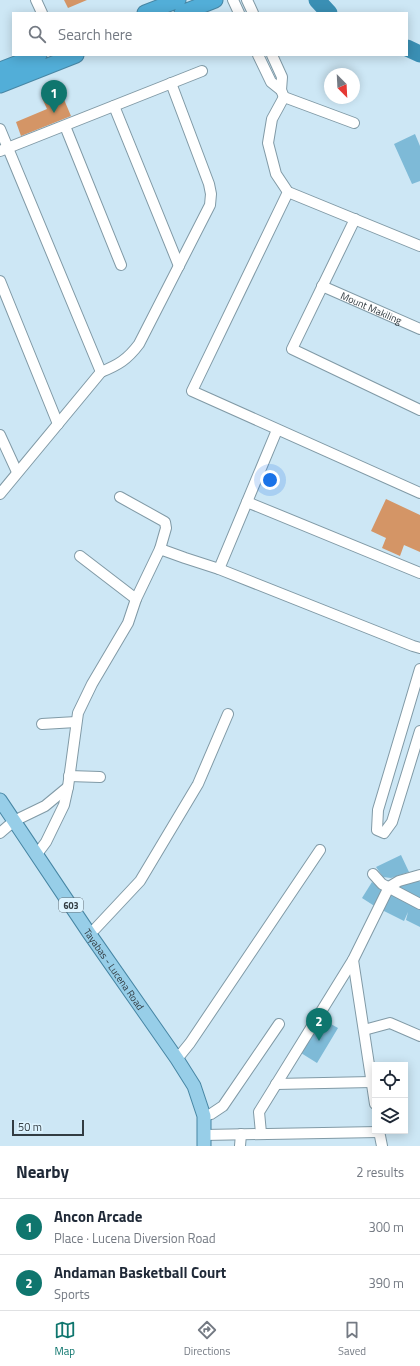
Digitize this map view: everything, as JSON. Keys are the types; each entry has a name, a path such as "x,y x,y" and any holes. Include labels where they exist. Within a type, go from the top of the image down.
{"highway":[{"path":"148,12 178,0"},
{"path":"185,12 215,0"},
{"path":"0,85 38,56"},
{"path":"0,70 22,69 72,56"},
{"path":"0,66 22,69"},
{"path":"0,90 22,69"}],"main road":[{"name":"Tayabas - Lucena Road","path":"0,800 194,1086 204,1116 204,1141"}],"street":[{"path":"36,0 42,12"},
{"path":"233,0 239,12"},
{"path":"247,0 253,12"},
{"path":"258,56 271,82 283,94 354,122"},
{"path":"272,56 282,77 283,94 272,119 268,143 276,174 288,192 420,246"},
{"path":"4,150 202,71"},
{"path":"0,494 101,372 120,364 131,355 139,344 208,210 211,194 209,184 171,83"},
{"path":"114,106 179,266"},
{"path":"65,126 121,265"},
{"path":"0,129 4,150 101,372"},
{"path":"288,192 192,391 420,493"},
{"path":"355,219 292,349 420,410"},
{"path":"0,281 58,424"},
{"name":"Mount Makiling","path":"322,286 420,329"},
{"path":"219,569 277,430"},
{"path":"0,435 17,472"},
{"path":"37,854 46,842 64,805 68,787 78,713 92,684 128,623 136,600 160,549 166,528 164,522 120,497"},
{"path":"247,502 420,573"},
{"path":"160,549 219,569 420,648"},
{"path":"80,556 136,600"},
{"path":"420,668 378,810 377,830 384,833 392,822 420,731"},
{"path":"90,933 140,881 198,784 228,714"},
{"path":"42,724 76,722"},
{"path":"69,776 100,777"},
{"path":"0,833 14,821 44,806 68,787"},
{"path":"177,1059 190,1043 320,850"},
{"path":"373,874 382,884 420,904"},
{"path":"261,1133 259,1112 352,960 390,887 399,881 420,875"},
{"path":"276,1084 372,1082 352,960"},
{"path":"364,1030 390,1023 420,1036"},
{"path":"204,1116 211,1114 223,1106 279,1024"},
{"path":"204,1141 241,1134 372,1132"},
{"path":"240,1146 241,1134"},
{"path":"379,1134 382,1146"}],"shaded area":[{"path":"415,134 420,146 420,181 412,184 394,144"},
{"path":"401,855 409,872 391,878 383,877 376,867"},
{"path":"417,878 420,882 420,900 391,888"},
{"path":"372,882 386,892 376,907 362,898"},
{"path":"393,891 420,906 420,927 406,920 408,912 404,921 382,910"},
{"path":"322,1019 338,1028 317,1063 301,1053"}],"building":[{"path":"64,0 87,0 68,8"},
{"path":"60,90 71,116 21,136 16,122 47,109 42,98"},
{"path":"386,499 420,515 420,552 404,545 400,556 382,548 386,538 371,531"}],"waterway":[{"path":"317,0 328,12"},
{"path":"408,48 420,54"}],"place":[{"name":"Ancon Arcade","path":"54,113"},
{"name":"Andaman Basketball Court","path":"319,1041"}]}
